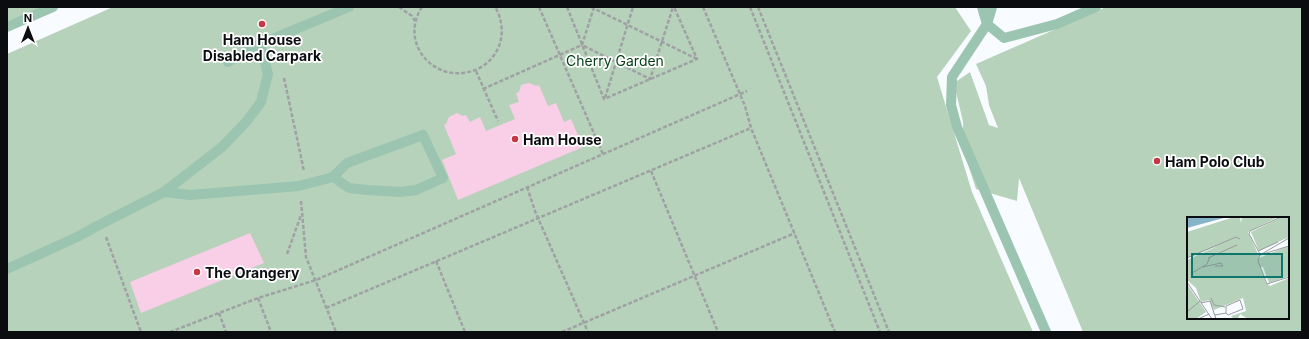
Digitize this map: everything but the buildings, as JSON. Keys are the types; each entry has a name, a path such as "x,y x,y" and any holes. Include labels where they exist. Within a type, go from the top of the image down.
{"lane":[{"path":"7,27 53,7"},
{"path":"228,62 260,44 349,7"},
{"path":"982,7 987,24 1004,38 1057,24 1096,7"},
{"path":"992,7 987,24 952,77 951,106 957,126 1046,332"},
{"path":"7,270 42,255 164,192 222,147 247,121 261,102 268,74 260,44"},
{"path":"164,192 190,195 303,185 333,177 347,163 423,135 443,178 416,190 401,192 349,188 333,177"}],"path":[{"path":"399,7 412,16 416,21"},
{"path":"422,7 416,21 415,31 417,45 430,64 438,69 452,74 466,74 476,71 494,56 500,45 502,33 501,21 495,7"},
{"path":"539,7 603,154"},
{"path":"567,7 604,99"},
{"path":"582,45 593,7 697,59"},
{"path":"604,99 633,7"},
{"path":"650,79 674,7"},
{"path":"674,7 697,59"},
{"path":"703,7 745,106 751,128 835,332"},
{"path":"750,7 880,332"},
{"path":"758,7 889,332"},
{"path":"483,89 582,45 650,79"},
{"path":"604,99 697,59"},
{"path":"476,71 498,121"},
{"path":"284,77 303,185 302,213 306,257 336,332"},
{"path":"170,332 179,330 258,298 316,280 747,91"},
{"path":"326,308 751,128"},
{"path":"651,171 718,332"},
{"path":"527,187 588,332"},
{"path":"287,254 302,213"},
{"path":"101,224 141,332"},
{"path":"562,332 795,233"},
{"path":"436,262 464,332"},
{"path":"258,298 271,332"},
{"path":"219,314 226,332"}],"green space":[{"path":"7,7 51,7 7,27"},
{"name":"Cherry Garden","path":"113,7 955,7 971,31 937,77 972,192 1033,332 7,332 7,54"},
{"name":"Ham Polo Club","path":"1106,7 1302,7 1302,332 1083,332 1019,178 1017,201 976,189 964,152 963,122 954,83 970,72 989,125 998,128 989,105 986,86 976,64"}],"place":[{"name":"Ham House Disabled Carpark","path":"262,24"},
{"name":"Ham House","path":"515,139"},
{"name":"Ham Polo Club","path":"1157,161"},
{"name":"The Orangery","path":"197,272"}]}
